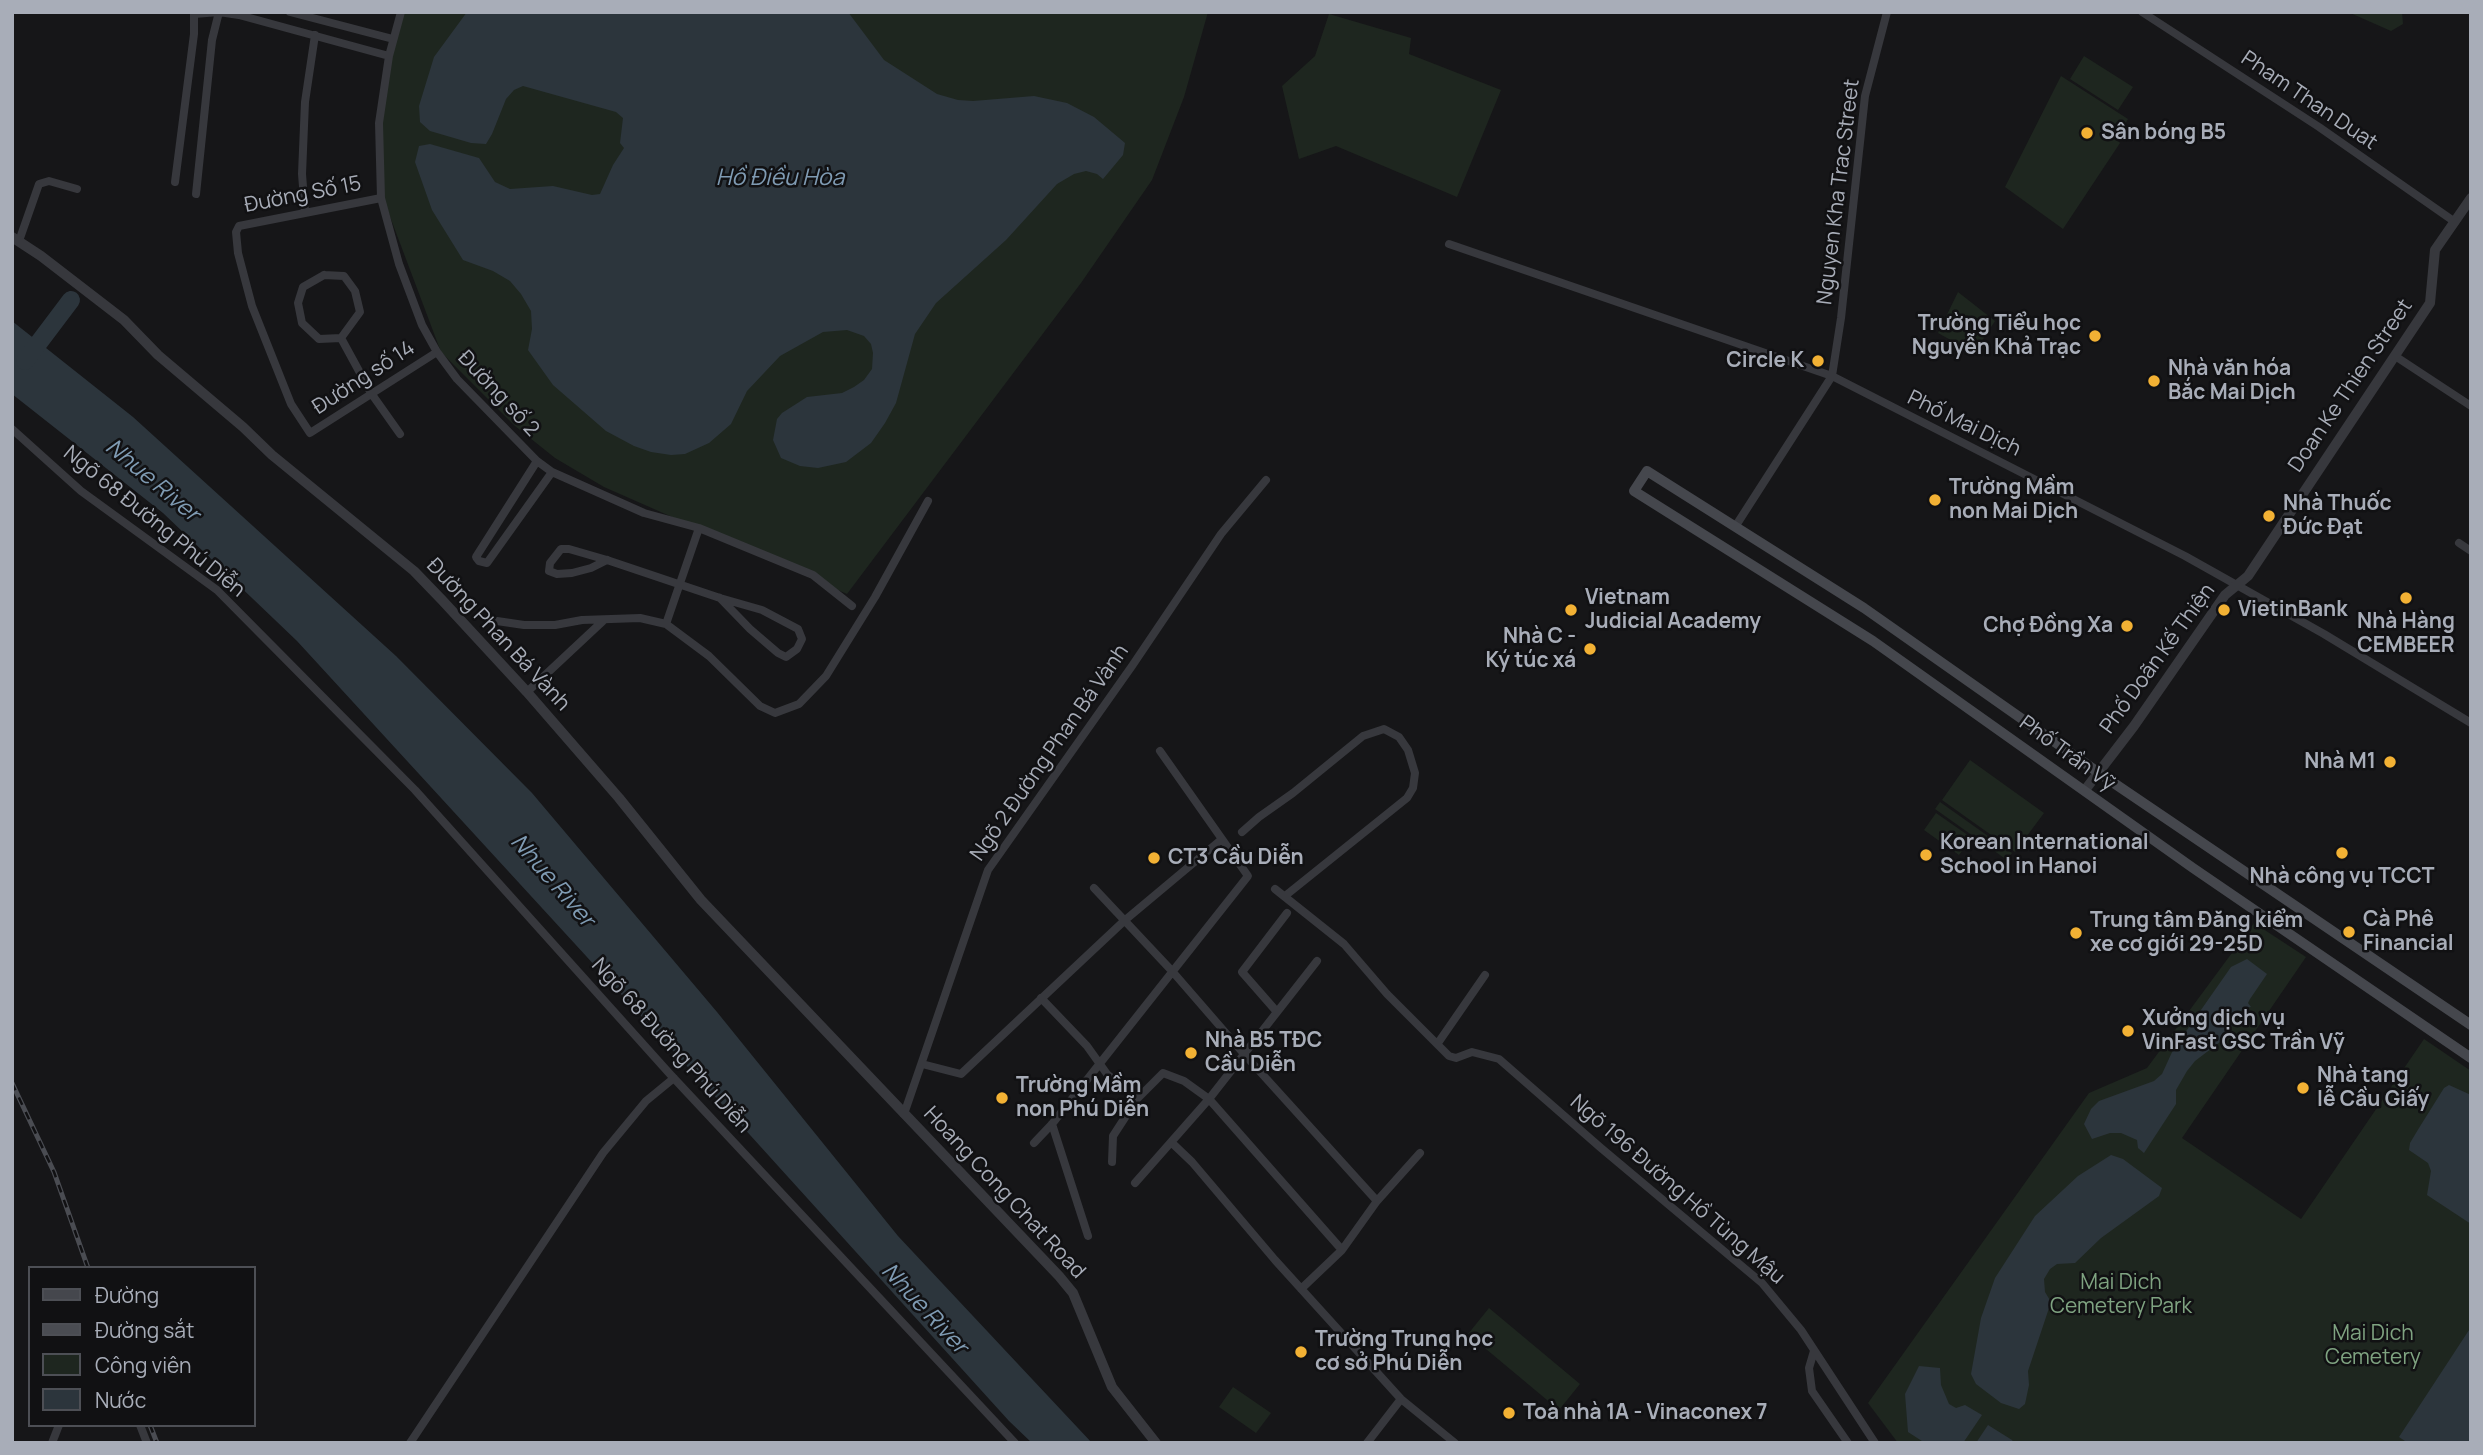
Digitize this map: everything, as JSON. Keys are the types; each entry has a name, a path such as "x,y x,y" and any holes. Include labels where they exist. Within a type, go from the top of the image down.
{"main road":[{"name":"Phố Trần Vỹ","path":"2471,1025 2099,773 1864,608 1647,471 1634,491 1873,640 2201,873 2471,1058"},
{"path":"1724,545 1735,527"}],"street":[{"path":"196,194 212,40 219,12"},
{"path":"175,182 194,34 194,13 219,12 389,56"},
{"path":"290,12 393,39"},
{"name":"Đường số 2","path":"401,12 389,56 379,123 381,198 387,228 422,325 457,379 537,461 552,472 644,513 699,528 813,575 852,606"},
{"name":"Nguyen Kha Trac Street","path":"1832,376 1841,318 1863,110 1887,12"},
{"name":"Pham Than Duat","path":"2142,12 2319,127 2455,222"},
{"path":"305,212 302,174 305,102 315,35"},
{"path":"16,239 39,184 49,181 77,189"},
{"name":"Đường Số 15","path":"310,433 291,404 269,353 245,283 236,232 239,226 381,198"},
{"name":"Doan Ke Thien Street","path":"2238,585 2248,576 2430,303 2435,250 2471,198"},
{"name":"Đường Phan Bá Vành","path":"16,239 124,320 158,355 272,455 414,572 527,692 619,797 701,900 904,1114"},
{"name":"Phố Mai Dịch","path":"1449,244 1832,376 2238,585 2471,723"},
{"path":"324,275 344,276 355,291 360,312 341,338 319,338 302,323 298,303 303,287 324,275"},
{"path":"341,338 371,393 400,435"},
{"name":"Đường số 14","path":"310,433 437,352"},
{"path":"2395,356 2471,406"},
{"path":"1735,527 1832,376"},
{"name":"Ngõ 68 Đường Phú Diễn","path":"12,429 81,491 217,590 415,790 674,1078 1016,1443"},
{"path":"537,461 476,557 479,561 487,563 552,472"},
{"name":"Ngõ 2 Đường Phan Bá Vành","path":"904,1114 988,870 1132,666 1220,534 1266,480"},
{"path":"497,621 524,625 555,625 640,618 666,624 709,656 760,706 775,713 799,704 826,676 876,597 928,501"},
{"path":"666,624 699,528"},
{"path":"2459,543 2471,551"},
{"path":"607,560 572,573 557,574 549,571 550,563 561,549 607,560 762,610 798,629 802,639 797,649 786,657 778,653 720,598"},
{"name":"Phố Doãn Kế Thiện","path":"2085,790 2156,695 2225,595 2238,585"},
{"path":"527,692 604,620"},
{"path":"1242,832 1363,736 1384,729 1399,737 1408,750 1415,774 1413,788 1407,798 1285,896"},
{"path":"1034,1143 1052,1124 1248,876 1160,751"},
{"path":"922,1064 961,1074 1124,921 1223,839"},
{"path":"1094,888 1172,971 1377,1201"},
{"path":"1275,889 1344,944 1387,994 1438,1043 1485,975"},
{"path":"1277,1012 1242,972 1287,913"},
{"path":"1135,1183 1209,1099 1317,961"},
{"path":"1041,998 1087,1046 1107,1074 1137,1100"},
{"name":"Ngõ 196 Đường Hồ Tùng Mậu","path":"1438,1043 1449,1056 1456,1058 1472,1052 1499,1060 1762,1283 1801,1331 1875,1443"},
{"path":"1112,1162 1113,1136 1137,1100 1163,1073 1184,1081 1209,1099 1342,1250"},
{"path":"410,1443 603,1153 646,1101 674,1078"},
{"name":"Hoang Cong Chat Road","path":"904,1114 1073,1293 1112,1388 1156,1443"},
{"path":"1052,1124 1088,1236"},
{"path":"1171,1142 1236,1211 1301,1289 1401,1399 1455,1443"},
{"path":"1301,1289 1342,1250 1377,1201 1420,1153"},
{"path":"1814,1351 1809,1368 1812,1391 1847,1443"},
{"path":"1367,1443 1401,1399"},
{"path":"52,1443 59,1427"}],"green space":[{"path":"403,12 1208,12 1184,97 1152,180 1081,283 847,594 604,487 555,458 515,426 441,352 383,198 380,123 394,39"},
{"path":"2348,12 2402,12 2403,24 2391,31"},
{"path":"1329,14 1411,38 1409,54 1501,90 1457,197 1336,146 1299,159 1282,86 1315,56"},
{"path":"2084,56 2133,87 2118,110 2070,79"},
{"path":"2061,76 2128,119 2116,139 2120,143 2063,229 2005,187"},
{"path":"1958,292 1995,321 1974,353 1938,333"},
{"path":"1970,760 2044,813 2015,852 1942,800"},
{"path":"1940,802 2012,853 2007,860 1935,809"},
{"path":"1936,813 1972,838 1959,855 1924,830"},
{"name":"Mai Dich Cemetery Park","path":"2254,923 2306,957 2182,1138 2301,1219 2424,1039 2471,1071 2471,1443 1898,1443 1868,1403 2089,1093 2147,1068"},
{"path":"1489,1308 1580,1384 1559,1410 1468,1334"},
{"path":"1233,1387 1271,1413 1256,1433 1219,1407"}],"water":[{"name":"Hồ Điều Hòa","path":"467,12 848,12 884,60 937,94 973,101 1034,96 1067,103 1094,117 1125,143 1123,155 1103,179 1086,171 1074,174 1057,184 1006,240 936,303 915,334 896,403 885,423 871,443 846,462 818,468 800,466 781,458 773,440 777,419 782,413 807,397 842,393 864,380 872,369 871,344 864,336 847,330 823,332 780,356 747,391 731,424 709,443 685,454 651,452 606,431 553,385 528,350 532,329 531,311 521,294 510,281 493,271 463,260 432,210 415,162 419,146 430,144 479,158 495,182 510,189 553,186 592,195 600,194 624,148 620,143 623,118 616,112 523,86 514,90 506,99 486,144 471,143 430,131 420,122 419,106 434,57"},
{"name":"Nhue River","path":"12,321 133,417 396,656 532,793 717,1012 898,1236 1092,1443 1032,1443 1009,1421 297,641 163,513 12,394"},
{"path":"2247,959 2267,974 2248,1003 2251,1007 2243,1008 2224,1039 2195,1061 2187,1071 2176,1090 2176,1104 2144,1153 2138,1148 2137,1140 2121,1133 2110,1133 2092,1139 2084,1124 2091,1109 2099,1101 2154,1081 2162,1074 2173,1050 2231,967"},
{"path":"2449,1085 2471,1095 2471,1224 2427,1195 2431,1171 2428,1163 2409,1150 2419,1128 2444,1088"},
{"path":"2111,1155 2123,1159 2162,1188 2159,1196 2101,1238 2075,1263 2057,1264 2050,1269 2044,1279 2045,1292 2051,1302 2028,1371 2029,1385 2025,1404 2019,1409 2001,1403 1976,1384 1971,1374 1981,1318 1995,1278 2035,1216 2078,1176"},
{"path":"2471,1327 2471,1443 2408,1443 2399,1437"},
{"path":"1919,1366 1940,1368 1941,1385 1949,1404 1956,1408 1965,1405 1982,1415 1963,1443 1925,1443 1908,1432 1905,1394"},
{"path":"1988,1425 2012,1440 2014,1443 1976,1443"}],"waterway":[{"path":"25,361 71,300"}],"railway":[{"path":"12,1083 54,1172 87,1266"},
{"path":"151,1427 157,1443"}],"place":[{"name":"Sân bóng B5","path":"2087,133"},
{"name":"Trường Tiểu học Nguyễn Khả Trạc","path":"2095,336"},
{"name":"Circle K","path":"1818,361"},
{"name":"Nhà văn hóa Bắc Mai Dịch","path":"2154,381"},
{"name":"Trường Mầm non Mai Dịch","path":"1935,500"},
{"name":"Nhà Thuốc Đức Đạt","path":"2269,516"},
{"name":"Nhà Hàng CEMBEER","path":"2406,598"},
{"name":"Vietnam Judicial Academy","path":"1571,610"},
{"name":"VietinBank","path":"2224,610"},
{"name":"Chợ Đồng Xa","path":"2127,626"},
{"name":"Nhà C - Ký túc xá","path":"1590,649"},
{"name":"Nhà M1","path":"2390,762"},
{"name":"Nhà công vụ TCCT","path":"2342,853"},
{"name":"Korean International School in Hanoi","path":"1926,855"},
{"name":"CT3 Cầu Diễn","path":"1154,858"},
{"name":"Cà Phê Financial","path":"2349,932"},
{"name":"Trung tâm Đăng kiểm xe cơ giới 29-25D","path":"2076,933"},
{"name":"Xưởng dịch vụ VinFast GSC Trần Vỹ","path":"2128,1031"},
{"name":"Nhà B5 TĐC Cầu Diễn","path":"1191,1053"},
{"name":"Nhà tang lễ Cầu Giấy","path":"2303,1088"},
{"name":"Trường Mầm non Phú Diễn","path":"1002,1098"},
{"name":"Trường Trung học cơ sở Phú Diễn","path":"1301,1352"},
{"name":"Toà nhà 1A - Vinaconex 7","path":"1509,1413"}],"park label":[{"name":"Mai Dich Cemetery","path":"2373,1346"}]}
